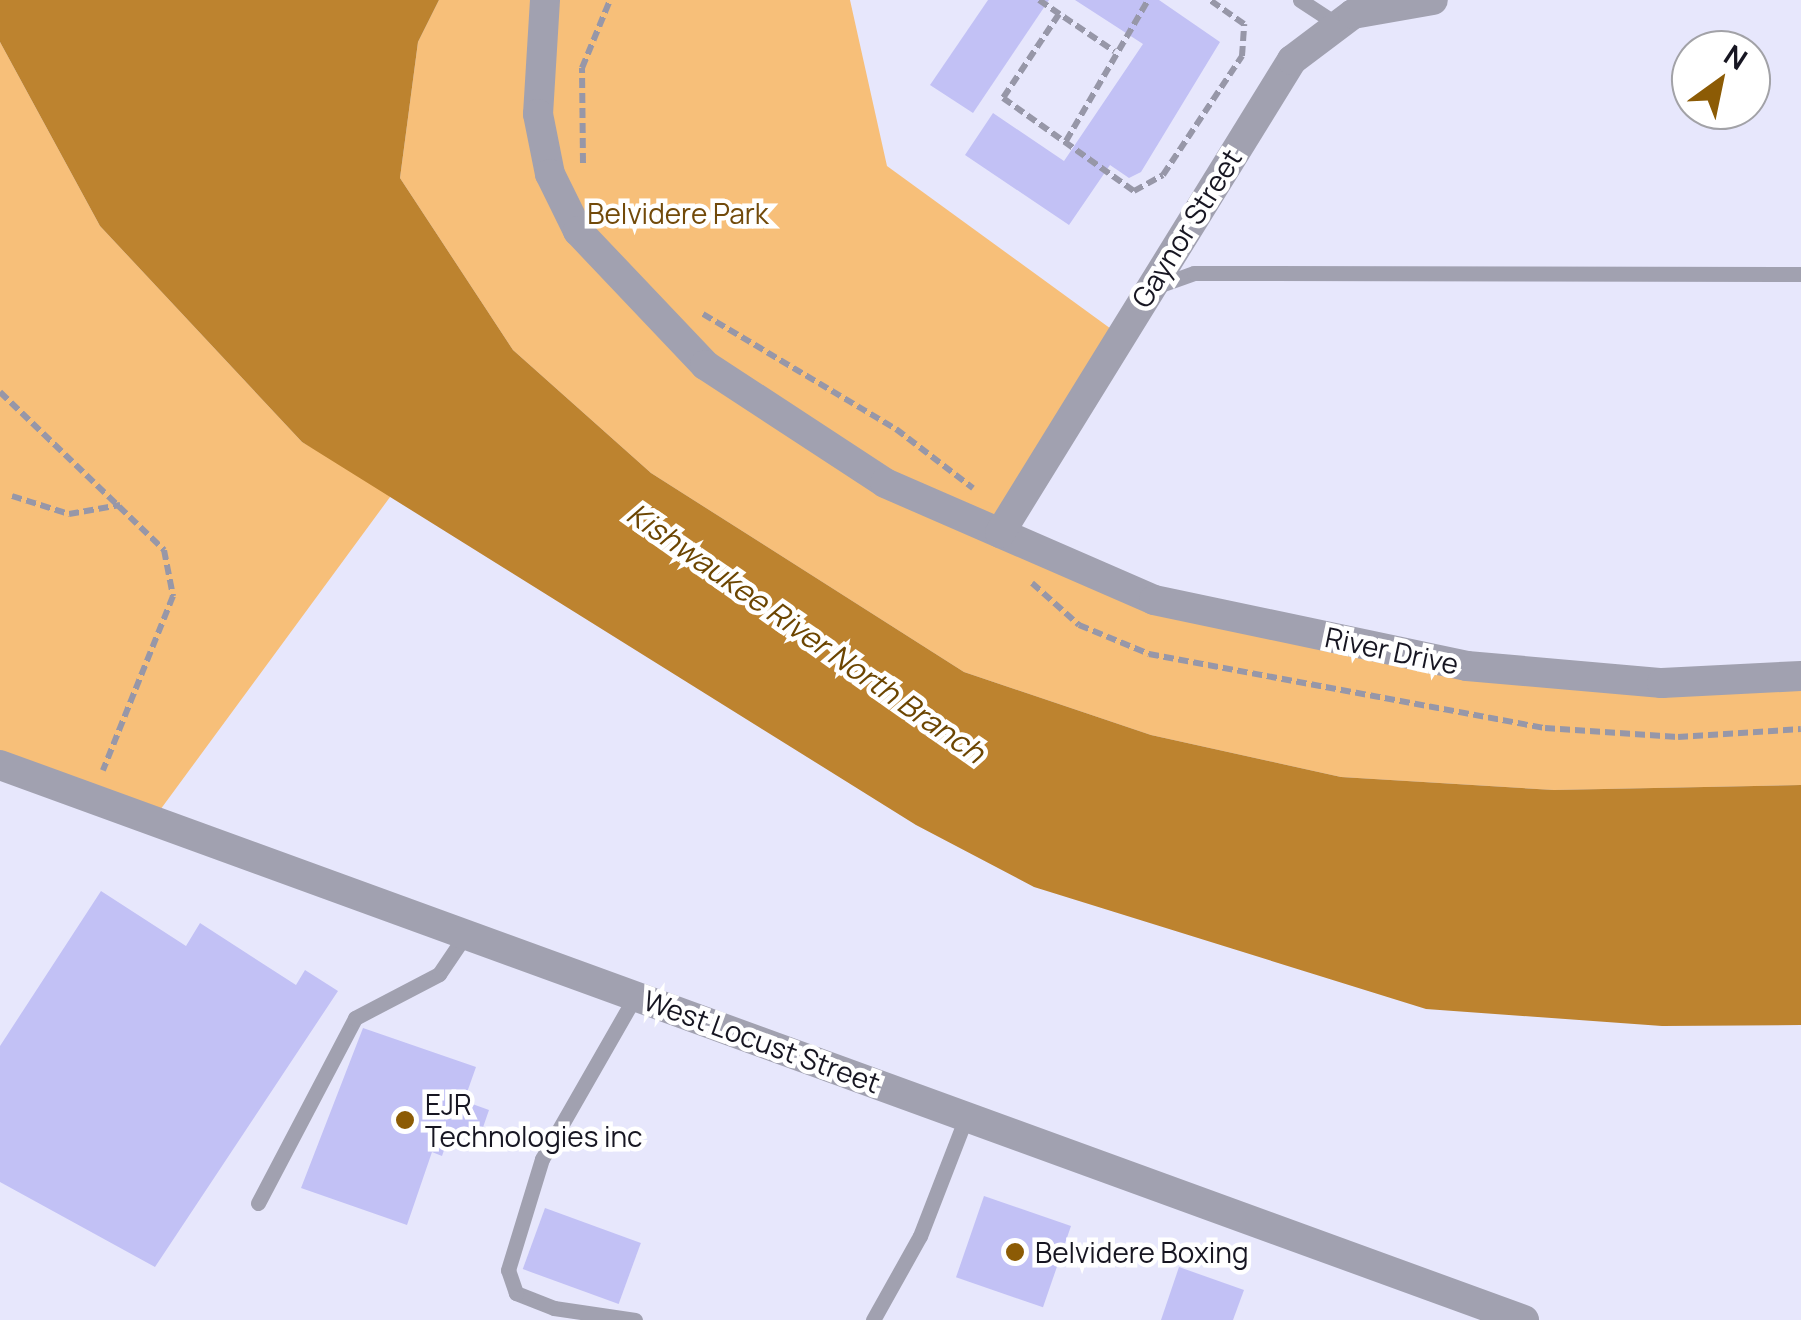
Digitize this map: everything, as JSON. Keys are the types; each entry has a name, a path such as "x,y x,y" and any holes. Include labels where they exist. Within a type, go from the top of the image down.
{"street":[{"name":"River Drive","path":"545,0 542,144 562,203 597,258 705,365 770,411 886,483 1154,600 1467,666 1662,684 1801,676"},
{"name":"Gaynor Street","path":"1000,533 1146,290 1292,60 1335,24 1433,0"},
{"name":"West Locust Street","path":"0,764 1524,1320"}],"lane":[{"path":"1300,0 1335,24"},
{"path":"1146,290 1194,273 1801,274"},
{"path":"258,1203 355,1018 439,974 466,934"},
{"path":"636,996 542,1159 508,1270 516,1293 554,1308 636,1320"},
{"path":"873,1320 920,1236 967,1115"}],"path":[{"path":"582,174 582,68 610,0"},
{"path":"1038,0 1114,51"},
{"path":"1066,140 1114,51 1148,0"},
{"path":"1059,14 1003,98 1066,140 1131,192 1163,175 1242,56 1244,24 1210,0"},
{"path":"685,304 964,473 1025,577 1079,625 1148,654 1545,728 1678,737 1801,729"},
{"path":"0,392 121,504 164,550 173,596 91,799"},
{"path":"12,496 69,514 121,504"}],"green space":[{"name":"Belvidere Park","path":"439,0 850,0 887,166 1118,334 1000,532 1154,600 1467,666 1801,676 1801,785 1554,790 1341,777 1151,735 964,672 651,473 513,350 400,178 418,42"},
{"path":"0,42 100,226 302,442 393,493 152,821 0,765"}],"water":[{"name":"Kishwaukee River North Branch","path":"0,0 439,0 418,42 400,178 513,350 651,473 964,672 1151,735 1341,777 1554,790 1801,785 1801,1025 1662,1026 1426,1009 1034,887 916,825 302,442 100,226 0,42"}],"building":[{"path":"988,0 1049,0 973,113 930,85"},
{"path":"1075,0 1159,0 1220,42 1141,172 1129,178 1110,165 1069,225 965,155 993,113 1064,161 1143,44"},
{"path":"101,891 186,946 200,923 296,985 305,970 338,991 155,1267 0,1182 0,1046"},
{"name":"EJR Technologies inc","path":"363,1028 476,1067 464,1101 489,1110 479,1139 451,1130 442,1156 432,1152 407,1225 301,1188"},
{"name":"Belvidere Boxing","path":"984,1196 1071,1226 1043,1307 956,1277"},
{"path":"545,1208 641,1243 619,1304 523,1269"},
{"path":"1179,1267 1244,1290 1233,1320 1161,1320"}],"place":[{"name":"EJR Technologies inc","path":"405,1120"},
{"name":"Belvidere Boxing","path":"1015,1252"}]}
